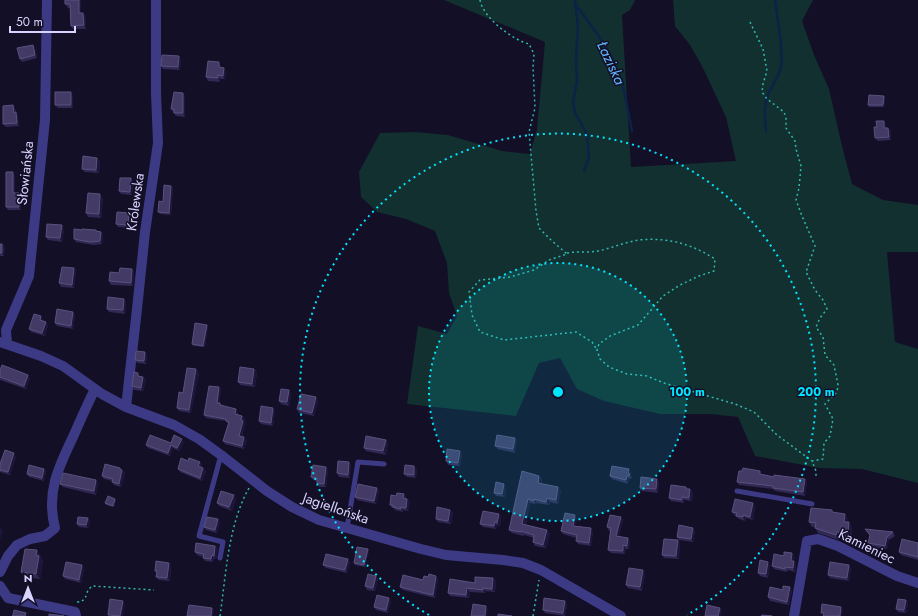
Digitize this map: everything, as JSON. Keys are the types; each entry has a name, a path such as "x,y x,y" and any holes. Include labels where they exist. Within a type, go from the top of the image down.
{"street":[{"name":"Słowiańska","path":"4,343 6,330 29,276 45,120 47,0"},
{"name":"Królewska","path":"126,407 145,232 158,143 156,93 156,0"},
{"name":"Jagiellońska","path":"4,343 41,356 63,366 94,389 126,407 174,425 200,439 266,491 292,507 319,520 446,555 523,563 541,570 621,616"},
{"path":"0,572 8,556 16,545 30,539 45,536 55,528 52,515 52,494 58,469 94,389"},
{"name":"Kamieniec","path":"794,616 807,541 818,539 838,546 897,576 918,583"},
{"path":"0,586 8,598 75,612 76,616"}],"lane":[{"path":"220,558 223,542 199,536 221,455"},
{"path":"347,528 358,462 384,464"},
{"path":"737,491 812,504"}],"path":[{"path":"480,0 485,13 503,30 524,43 529,44 534,54 533,67 535,108 530,132 537,216 539,228 567,254"},
{"path":"750,22 763,49 767,71 762,92 767,99 784,112 786,118 786,128 795,141 801,166 799,188 796,200 815,246 806,272 815,290 824,300 827,309 820,318 816,327 823,337 825,355 834,365 838,385 837,392 825,404 832,419 830,436 824,443 823,459 812,461"},
{"path":"597,350 599,344 610,336 638,325 663,296 698,276 714,271 715,259 700,250 669,240 639,240 596,251 567,254 549,260 534,270 510,277 480,280 470,292 472,315 480,332 504,340 576,332 592,342 600,359 609,367 626,374 647,376 664,383 736,404 754,412 777,435 812,461 816,471 816,478"},
{"path":"220,616 235,523 242,501 254,481"},
{"path":"533,616 541,570"},
{"path":"76,602 84,600 88,590 92,586 154,590"}],"green space":[{"path":"444,0 635,0 630,10 622,15 631,167 736,161 726,117 702,66 690,45 675,26 673,0 813,0 802,21 814,55 829,89 852,184 883,200 918,205 918,252 887,252 895,342 918,349 918,483 862,469 819,468 755,456 738,417 710,414 660,414 604,401 577,389 560,358 539,363 516,416 407,404 418,326 447,334 457,316 449,293 447,263 435,231 406,219 377,212 361,197 359,172 380,133 415,132 448,135 502,151 530,154 537,129 545,42"}],"building":[{"path":"65,0 79,0 79,13 83,13 84,25 71,26 70,4 65,4"},
{"path":"33,45 35,55 20,59 17,48"},
{"path":"162,55 179,56 178,67 161,66"},
{"path":"208,61 219,62 219,67 224,68 223,76 218,75 218,78 206,77"},
{"path":"55,92 71,92 71,105 55,105"},
{"path":"174,92 183,93 183,113 174,113 174,109 171,109"},
{"path":"869,95 884,96 883,105 868,105"},
{"path":"13,105 14,113 16,112 17,123 3,124 3,106"},
{"path":"876,121 884,121 884,128 888,128 889,137 875,138 874,127 877,127"},
{"path":"83,156 97,158 96,170 82,169"},
{"path":"6,172 13,172 13,193 19,193 19,207 6,207"},
{"path":"120,178 131,178 130,192 119,191"},
{"path":"164,185 171,186 169,213 158,212 159,201 163,202"},
{"path":"88,193 100,194 99,214 86,213"},
{"path":"117,212 129,213 128,225 116,224"},
{"path":"47,224 62,225 60,238 46,237"},
{"path":"74,229 96,230 101,232 100,241 90,242 74,239"},
{"path":"0,244 2,244 2,253 0,253"},
{"path":"62,267 74,268 72,285 59,283"},
{"path":"120,268 132,269 131,283 109,281 110,272 119,273"},
{"path":"108,297 124,299 123,310 107,309"},
{"path":"57,309 73,312 71,326 55,323"},
{"path":"34,314 41,316 40,320 46,322 42,333 29,329"},
{"path":"195,323 207,325 203,346 192,344"},
{"path":"136,351 145,352 144,361 135,360"},
{"path":"2,365 28,375 24,386 0,377"},
{"path":"240,367 254,369 252,384 238,382"},
{"path":"187,368 196,369 189,410 177,408 179,392 183,393"},
{"path":"134,372 138,373 138,376 143,377 141,388 132,386"},
{"path":"209,386 219,387 217,403 236,409 235,414 242,416 241,420 243,421 239,436 244,437 242,446 223,441 229,422 226,421 226,419 204,415"},
{"path":"281,389 289,390 287,402 279,401"},
{"path":"301,394 316,397 312,413 297,409"},
{"path":"261,406 273,408 271,423 259,421"},
{"path":"150,435 171,443 174,435 182,439 177,448 171,445 168,453 146,445"},
{"path":"497,435 515,438 513,449 495,446"},
{"path":"366,436 386,440 383,451 364,448"},
{"path":"447,449 460,451 458,463 446,461"},
{"path":"5,450 14,453 8,472 0,470 0,464"},
{"path":"181,458 188,461 189,458 200,462 198,466 203,468 200,478 178,469"},
{"path":"338,461 349,462 348,475 337,473"},
{"path":"105,464 120,468 122,470 119,484 112,482 113,479 102,476"},
{"path":"29,465 44,469 42,478 27,474"},
{"path":"313,465 326,467 324,484 317,483 317,478 311,477"},
{"path":"405,465 414,466 414,475 404,474"},
{"path":"612,466 629,469 628,472 630,475 627,476 626,480 610,476"},
{"path":"743,468 760,471 760,474 774,477 774,475 805,479 803,492 773,488 773,486 737,482 739,471 742,471"},
{"path":"522,471 539,476 538,483 558,487 556,500 547,498 546,502 528,499 522,524 547,530 543,545 533,542 534,535 521,531 509,530"},
{"path":"63,473 96,480 94,491 60,484"},
{"path":"641,477 657,479 656,489 640,488"},
{"path":"496,482 504,484 502,494 494,493"},
{"path":"358,484 377,488 374,501 355,497"},
{"path":"671,485 690,489 689,498 682,497 682,500 669,498"},
{"path":"221,491 234,495 229,507 217,503"},
{"path":"397,493 404,494 403,498 407,499 406,508 401,507 401,509 390,505 391,495 396,496"},
{"path":"108,496 115,499 113,506 105,503"},
{"path":"735,499 753,503 750,517 743,515 743,517 736,516 737,513 732,512"},
{"path":"437,507 450,510 448,521 436,519"},
{"path":"811,508 832,510 832,512 845,514 844,522 849,522 848,533 837,532 836,535 815,528 816,523 809,522"},
{"path":"483,511 499,514 497,523 495,522 494,526 480,524"},
{"path":"565,513 575,515 573,526 591,528 589,543 576,541 577,535 561,531"},
{"path":"610,515 621,517 616,536 628,538 627,546 623,545 623,551 608,550 611,528 607,527"},
{"path":"78,517 88,518 86,525 77,524"},
{"path":"207,517 218,519 215,530 204,527"},
{"path":"679,525 693,528 691,539 677,537"},
{"path":"865,529 893,532 887,537 885,546 868,543 870,535"},
{"path":"664,539 678,540 676,556 662,555"},
{"path":"902,539 918,543 918,557 899,552"},
{"path":"196,543 215,546 214,556 212,555 211,559 203,558 204,554 195,552"},
{"path":"357,547 368,549 364,565 354,563"},
{"path":"25,549 37,550 36,555 39,556 36,574 21,572"},
{"path":"784,552 792,553 791,561 794,561 793,568 785,567 785,569 772,566 774,554 784,556"},
{"path":"326,554 348,559 345,570 323,565"},
{"path":"760,560 768,562 766,574 758,573"},
{"path":"156,561 169,563 167,578 156,577"},
{"path":"66,562 82,565 79,580 63,576"},
{"path":"830,562 849,565 847,578 828,575"},
{"path":"629,568 643,570 640,587 626,585"},
{"path":"368,574 376,576 373,588 365,586"},
{"path":"429,574 436,576 433,595 400,587 403,575 423,580 424,576 428,577"},
{"path":"475,577 493,578 492,589 483,588 483,590 467,588 466,595 448,593 450,579 475,583"},
{"path":"783,586 790,587 787,602 768,597 770,587 783,590"},
{"path":"377,595 389,598 386,610 374,607"},
{"path":"544,598 565,601 563,613 543,610"},
{"path":"110,599 123,601 120,616 108,615"},
{"path":"898,599 906,600 904,610 896,609"},
{"path":"473,604 486,606 485,616 471,616"},
{"path":"822,604 841,607 840,616 823,616 824,613 821,613"},
{"path":"189,605 212,608 211,616 187,616"},
{"path":"707,605 720,608 718,616 705,616"},
{"path":"14,610 26,613 25,616 12,616"},
{"path":"49,614 64,616 49,616"},
{"path":"498,614 512,616 498,616"}],"waterway":[{"path":"575,0 578,26 576,60 577,81 573,102 575,113 587,134 589,157 584,171"},
{"path":"766,131 765,104 779,74 782,61 775,0"},
{"name":"Łaziska","path":"576,5 590,23 614,62 622,83 632,131"}]}
